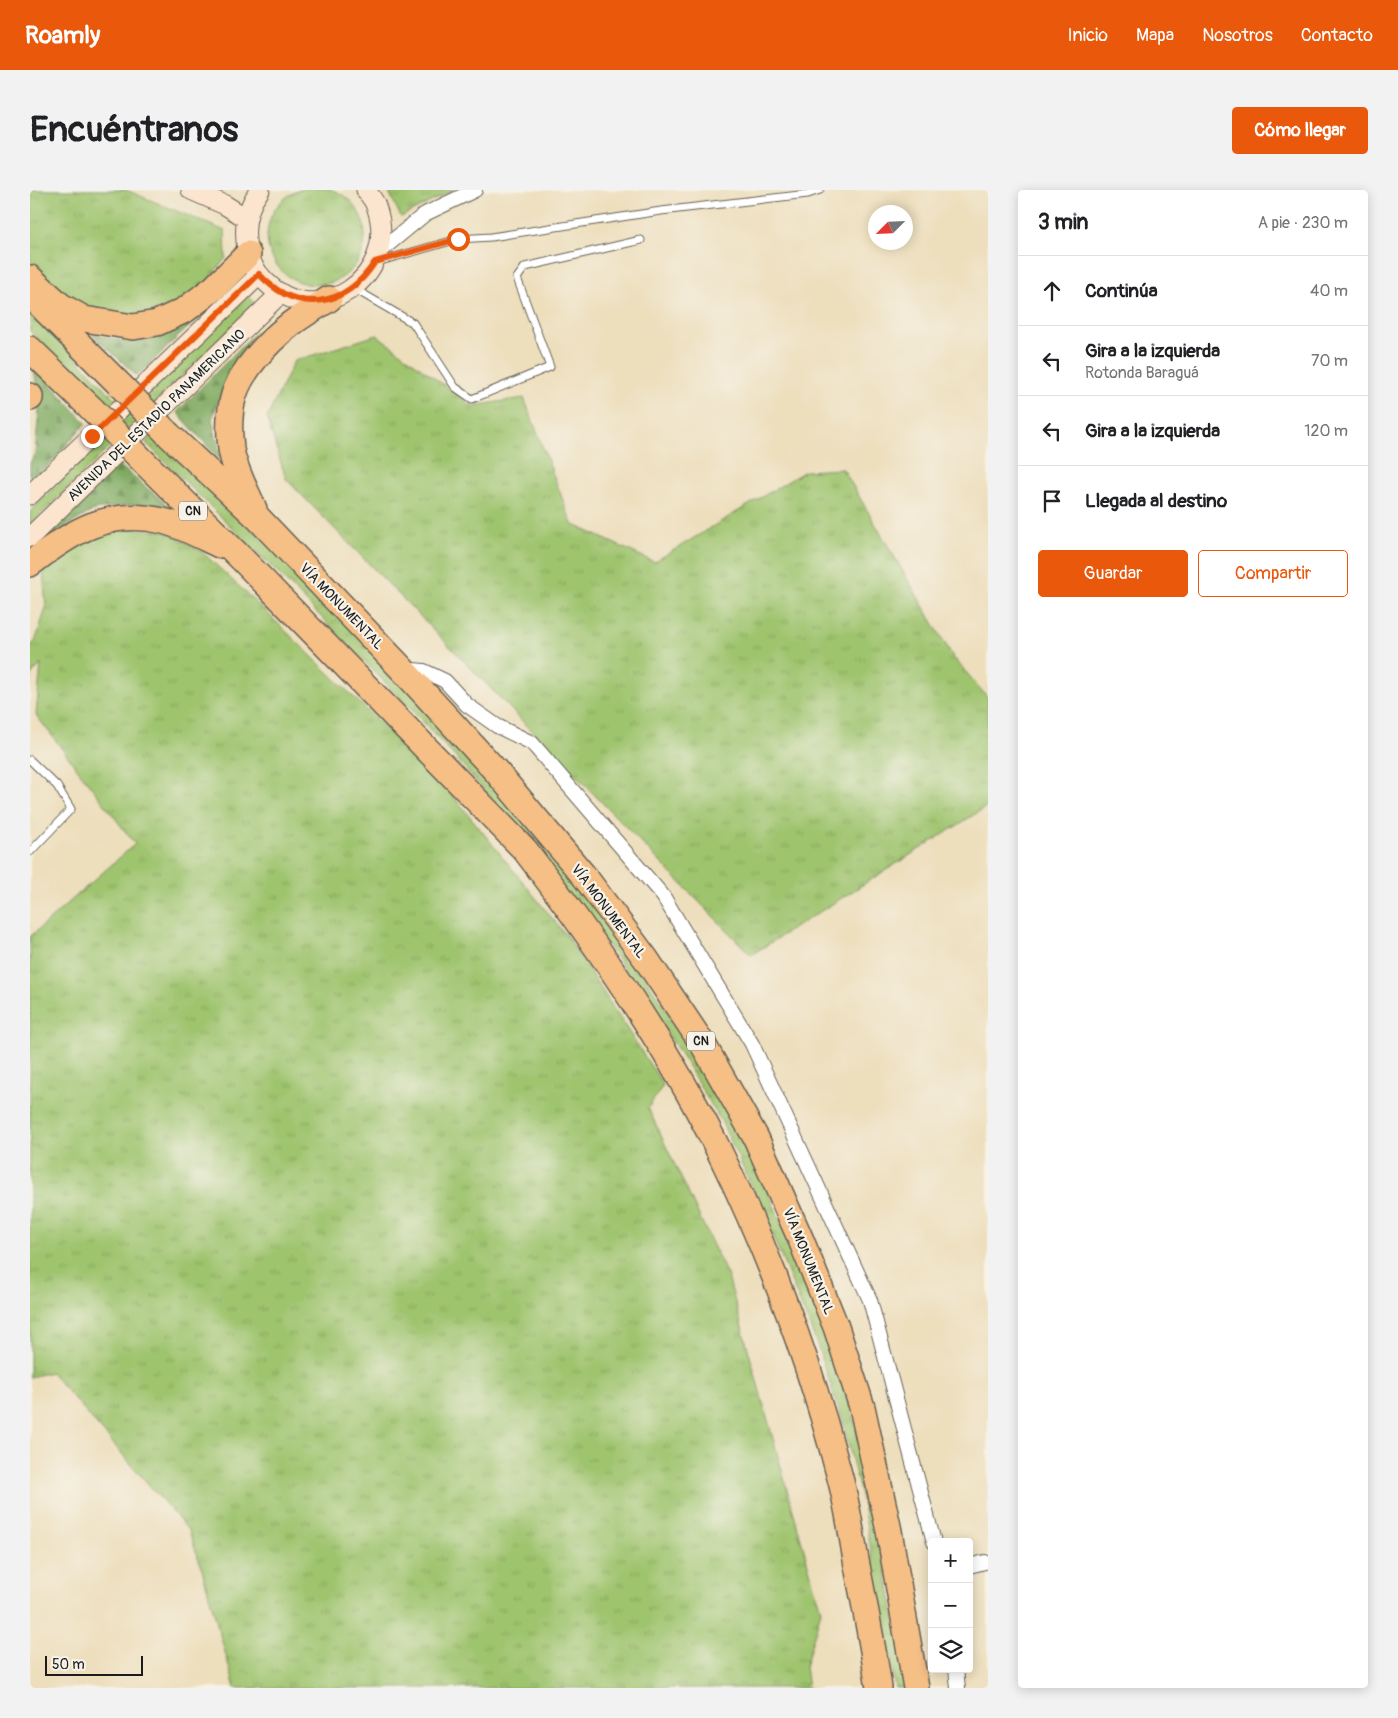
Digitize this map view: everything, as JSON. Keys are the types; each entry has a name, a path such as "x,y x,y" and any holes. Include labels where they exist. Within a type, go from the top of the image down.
{"highway":[{"path":"30,278 62,306 84,319 133,327 157,323 185,310 214,288 254,264"},
{"name":"VÍA MONUMENTAL","path":"30,294 169,435 258,518 495,770 585,877 641,952 704,1046 756,1138 802,1240 833,1318 862,1407 890,1531 916,1688"},
{"path":"258,518 231,450 230,416 234,395 264,347 288,326 329,299"},
{"name":"CN","path":"30,349 243,560 524,850 610,966 673,1066 722,1156 764,1249 797,1339 840,1476 879,1688"},
{"path":"30,564 62,540 83,528 117,517 140,517 164,521 213,542 243,560"}],"street":[{"path":"191,190 225,205 246,218"},
{"path":"260,190 253,198 246,218 244,236 254,264 269,285 281,293 304,300 329,299 353,288 365,277 377,257 426,214 475,190"},
{"path":"366,190 376,205 381,228 377,257"},
{"path":"30,495 254,264"},
{"name":"AVENIDA DEL ESTADIO PANAMERICANO","path":"30,537 281,293"},
{"path":"402,669 424,671 445,681 467,705 496,726 532,743 663,896 752,1044 870,1300 933,1538"},
{"path":"973,1565 987,1562"},
{"path":"956,1673 958,1688"}],"lane":[{"path":"377,257 458,239 491,237 661,211 808,194 820,190"},
{"path":"353,288 414,322 454,387 472,399 550,367 516,278 525,267 641,240"},
{"path":"30,760 58,786 71,808 30,852"}],"green space":[{"path":"316,187 335,191 351,201 361,217 365,236 361,255 351,271 335,281 316,285 297,281 281,271 271,255 267,236 271,217 281,201 297,191"},
{"path":"30,190 126,190 225,231 226,258 205,284 182,301 150,313 115,315 80,307 30,262"},
{"path":"388,190 454,190 401,217"},
{"path":"225,292 137,376 92,334 130,342 167,334"},
{"path":"248,296 255,304 30,525 30,512"},
{"path":"30,310 116,400 109,408 30,331"},
{"path":"256,332 227,376 212,419 222,462 177,412"},
{"path":"377,335 472,406 524,398 572,524 654,562 805,471 843,469 953,657 988,698 988,806 751,955 286,479 267,418 294,361"},
{"path":"34,366 86,423 30,486 30,463 35,453 39,410"},
{"path":"151,436 219,497 292,568 469,753 625,946 731,1112 768,1191 825,1330 852,1411 872,1491 907,1688 895,1688 862,1500 842,1419 815,1339 758,1200 721,1121 679,1051 615,955 509,819 410,708 282,577 146,443"},
{"path":"119,465 183,518 138,504 94,510 30,548"},
{"path":"123,528 168,532 201,551 447,788 569,939 663,1085 648,1108 728,1277 821,1611 805,1667 808,1688 235,1688 201,1566 189,1531 51,1372 30,1377 30,937 135,844 36,715 41,664 30,677 30,646 35,642 46,608 43,570 67,547"}],"route":[{"path":"92,436 259,274 269,285 281,293 296,299 312,301 329,299 353,288 365,277 375,262 458,239"}]}
